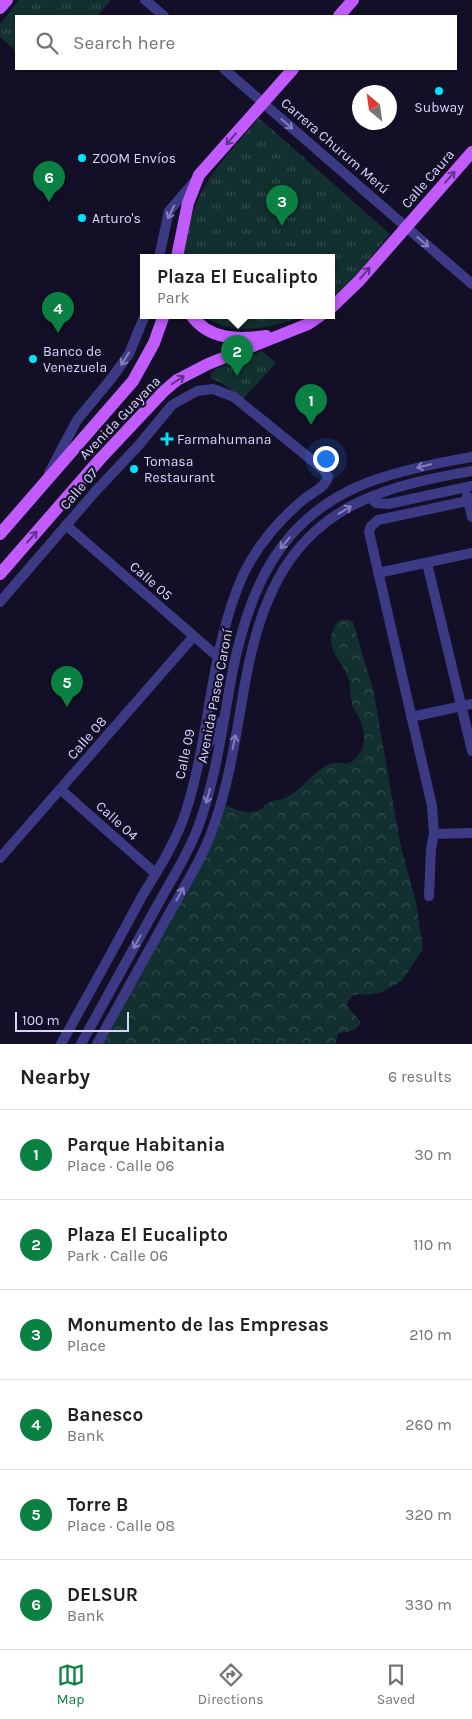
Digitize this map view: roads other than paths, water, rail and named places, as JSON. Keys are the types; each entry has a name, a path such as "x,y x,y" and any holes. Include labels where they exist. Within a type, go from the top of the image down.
{"main road":[{"path":"0,8 7,0"},
{"path":"340,15 353,0"},
{"path":"179,254 188,203 200,175 292,70"},
{"name":"Calle Caura","path":"406,227 472,152"},
{"path":"335,304 406,227"},
{"name":"Avenida Guayana","path":"0,534 133,381 154,344 163,319"},
{"path":"196,319 202,326 219,336 245,338 284,333"},
{"name":"Avenida Guayana","path":"0,574 101,458 164,391 177,380 208,364 308,324 316,319"}],"street":[{"path":"145,0 163,15"},
{"name":"Carrera Churum Merú","path":"225,70 472,284"},
{"path":"160,254 169,211 200,175"},
{"path":"43,486 77,420 129,354 143,319"},
{"name":"Calle 09","path":"61,1044 175,837 184,815 198,763 226,624 236,593 253,557 276,526 305,498 322,487 328,479 308,458 234,397 226,393 204,389 197,390 182,398"},
{"name":"Calle 07","path":"0,602 114,470 138,446 172,405 182,398"},
{"name":"Avenida Paseo Caroní","path":"81,1044 196,833 214,776 243,628 260,582 278,552 302,525 331,501 367,483 401,472 472,456"},
{"name":"Avenida Paseo Caroní","path":"97,1044 191,874 214,825 227,779 256,632 272,588 289,560 312,535 339,513 370,497 412,484 472,471"},
{"path":"370,497 378,504 388,504 469,487 472,517"},
{"path":"430,896 431,849 434,834 432,806 368,535 371,526 376,522 392,516 470,500"},
{"name":"Calle 05","path":"66,525 218,657"},
{"path":"378,572 472,553"},
{"path":"427,563 472,751"},
{"name":"Calle 08","path":"0,858 194,636"},
{"path":"198,763 218,727 228,700"},
{"path":"412,717 472,704"},
{"name":"Calle 04","path":"60,789 155,873"},
{"path":"434,834 472,832"}],"place":[{"name":"Subway","path":"439,91"},
{"name":"ZOOM Envíos","path":"82,158"},
{"name":"DELSUR","path":"49,202"},
{"name":"Arturo's","path":"82,218"},
{"name":"Monumento de las Empresas","path":"282,226"},
{"name":"Banesco","path":"58,333"},
{"name":"Banco de Venezuela","path":"33,359"},
{"name":"Plaza El Eucalipto","path":"237,376"},
{"name":"Parque Habitania","path":"311,425"},
{"name":"Farmahumana","path":"167,439"},
{"name":"Tomasa Restaurant","path":"134,469"},
{"name":"Torre B","path":"67,707"}]}
